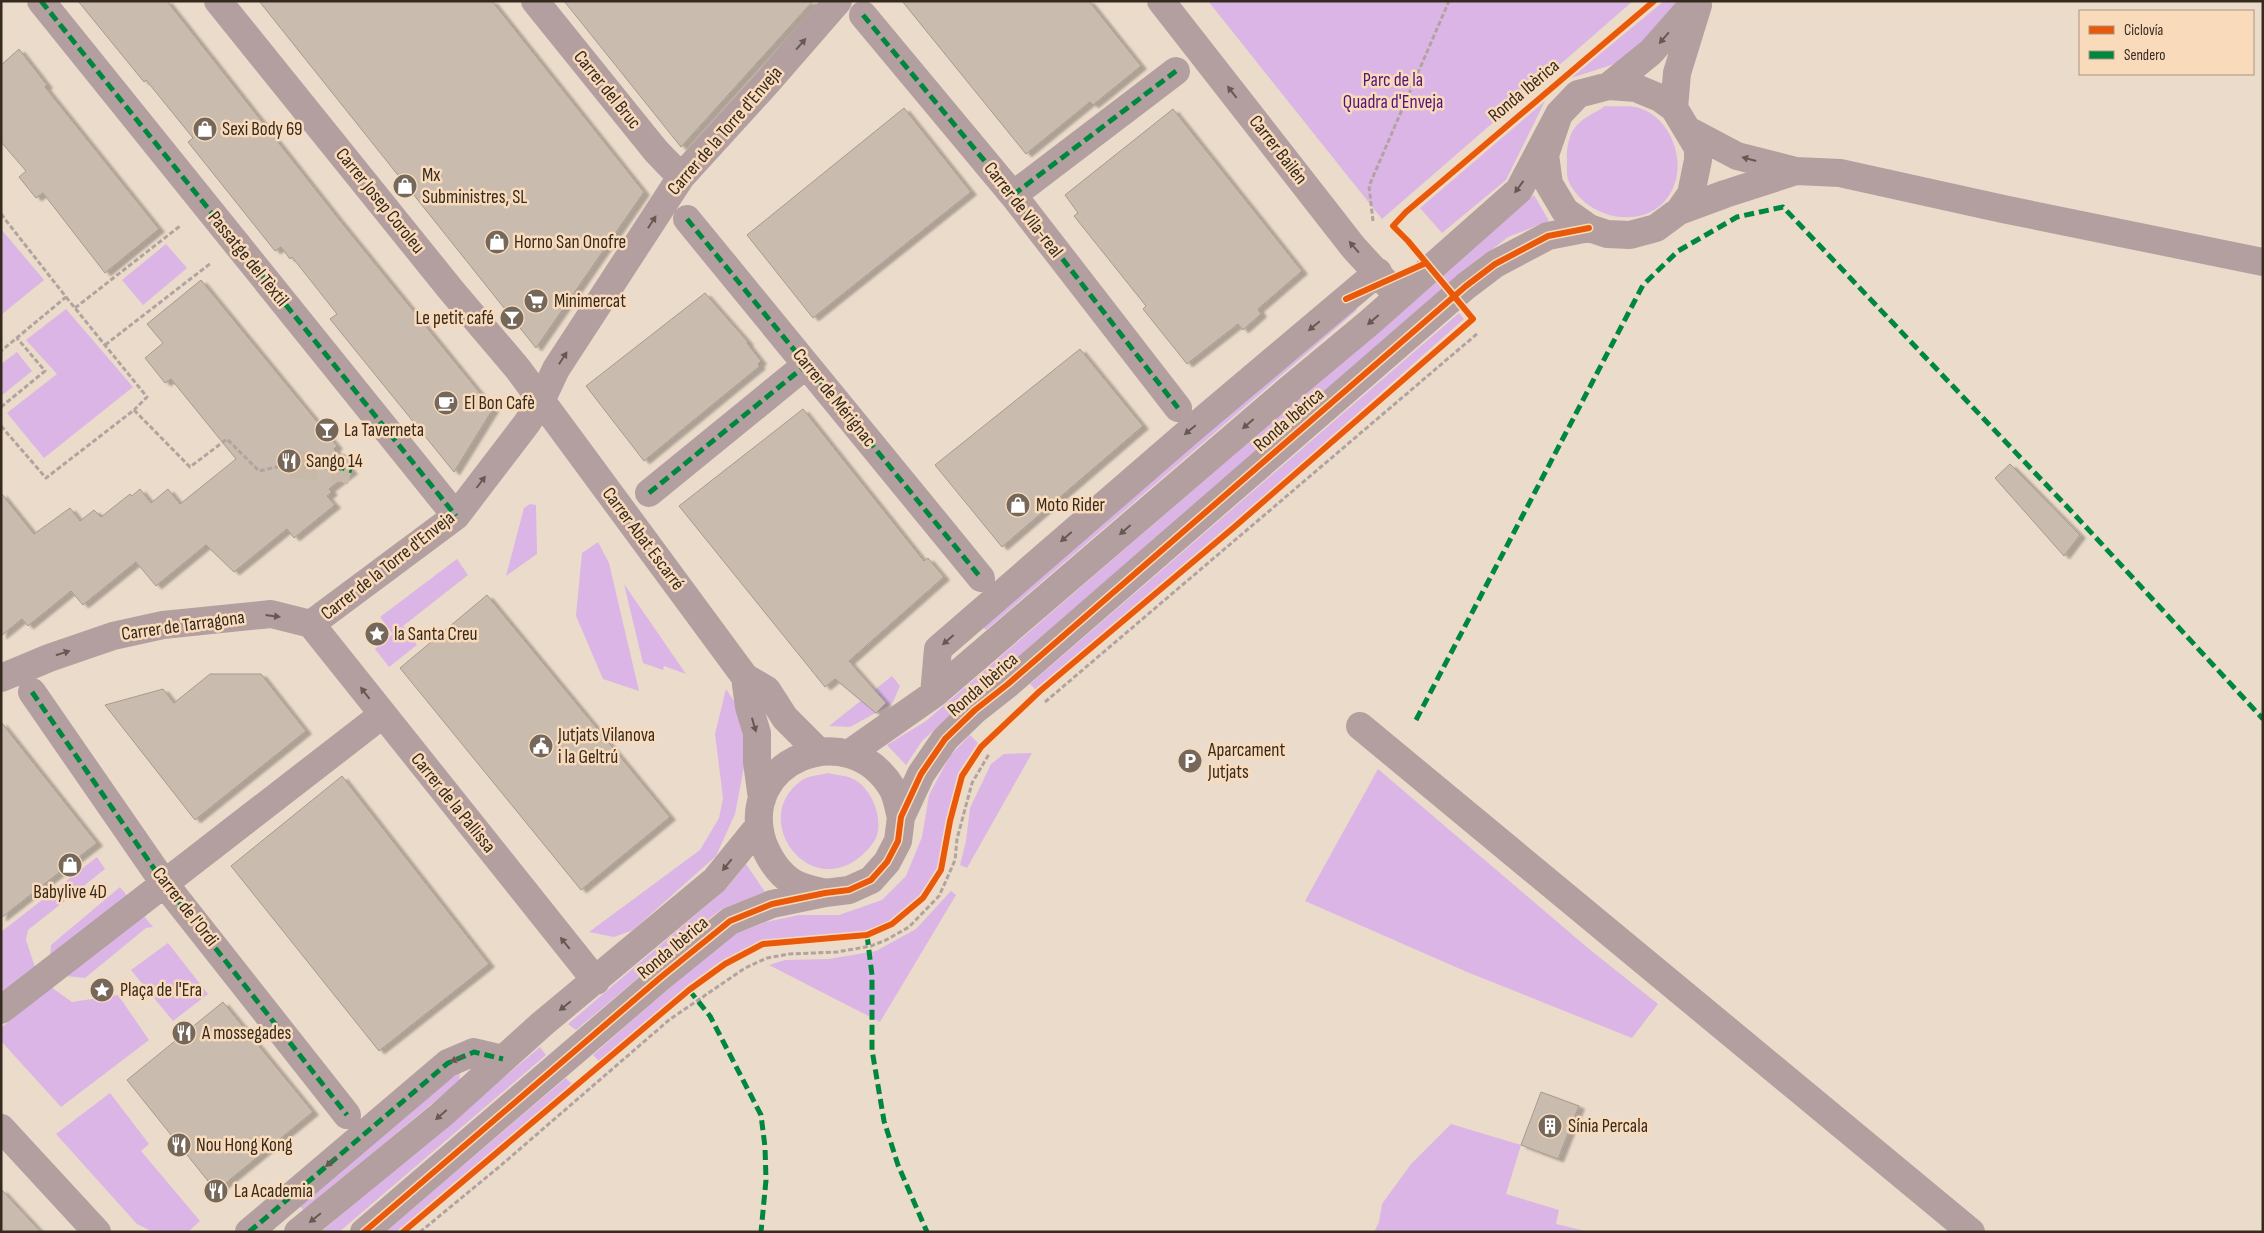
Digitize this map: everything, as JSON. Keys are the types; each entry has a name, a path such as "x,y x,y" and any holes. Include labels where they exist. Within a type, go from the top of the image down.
{"street":[{"name":"Passatge del Tèxtil","path":"41,1 456,516"},
{"name":"Carrer Josep Coroleu","path":"218,1 451,290 518,369 541,401"},
{"name":"Carrer del Bruc","path":"535,1 656,151 681,177"},
{"name":"Carrer de la Torre d'Enveja","path":"311,624 456,516 527,423 541,401 556,369 681,177 838,1"},
{"name":"Carrer Bailén","path":"1161,1 1354,248 1398,296"},
{"name":"Ronda Ibèrica","path":"1609,86 1651,52 1697,1"},
{"name":"Ronda Ibèrica","path":"1681,119 1677,72 1697,1"},
{"name":"Carrer de Vila-real","path":"863,15 1013,195 1178,408"},
{"path":"1013,195 1176,71"},
{"name":"Ronda Ibèrica","path":"850,753 934,694 1519,190 1559,114 1578,94 1609,86 1636,88 1660,98 1681,119 1698,148 1698,160 1691,194 1679,211 1656,228 1630,235 1607,234 1589,228 1566,211 1549,184 1545,154 1559,114"},
{"path":"1681,119 1737,156 1796,171 1840,173 2002,209 2263,262"},
{"path":"1679,211 1796,171"},
{"name":"Carrer de Mérignac","path":"687,219 981,578"},
{"name":"Ronda Ibèrica","path":"364,1232 661,977 730,921 772,904 849,890 871,880 888,862 898,841 901,818 921,774 945,739 975,710 1008,684 1454,296 1495,264 1548,236 1589,228"},
{"name":"Ronda Ibèrica","path":"934,694 938,649 1181,438 1378,272"},
{"path":"649,494 806,365"},
{"name":"Carrer Abat Escarré","path":"541,401 745,677"},
{"name":"Carrer de Tarragona","path":"1,678 49,658 114,636 163,625 271,614 311,624"},
{"name":"Carrer de la Pallissa","path":"311,624 596,981"},
{"name":"Ronda Ibèrica","path":"745,677 757,733 757,762 762,799 758,827 769,859 793,883 825,893"},
{"path":"745,677 767,690 785,718 818,751"},
{"name":"Carrer de l'Ordi","path":"32,692 164,883 347,1115"},
{"path":"1,1010 382,715"},
{"path":"1360,726 1971,1232"},
{"name":"Ronda Ibèrica","path":"762,799 774,776 794,760 818,751 850,753 875,767 893,789 901,818"},
{"name":"Ronda Ibèrica","path":"298,1232 441,1115 542,1024 715,880 758,827"},
{"path":"249,1232 448,1063 474,1052 503,1059"},
{"path":"1,1128 97,1232"}],"path":[{"path":"1374,227 1369,186 1449,1"},
{"path":"1,214 147,397 134,410 46,478 1,426"},
{"path":"75,308 180,226"},
{"path":"105,345 211,263"},
{"path":"1,351 66,297"},
{"path":"1045,702 1478,333"},
{"path":"1,407 45,371 16,338"},
{"path":"134,410 190,467 227,439 259,470 290,464"},
{"path":"420,1232 499,1167 669,1020 697,1000"}],"green space":[{"name":"Parc de la Quadra d'Enveja","path":"1208,1 1633,1 1382,219"},
{"path":"1664,1 1678,1 1630,59 1571,78"},
{"path":"1545,101 1506,180 1442,233 1420,208"},
{"path":"1605,106 1635,107 1649,112 1665,127 1675,147 1678,169 1669,196 1657,208 1642,215 1626,217 1609,215 1593,208 1579,197 1568,180 1567,151 1574,128"},
{"path":"1534,195 1549,221 1508,237 1470,267 955,711 922,741 906,765 887,745 926,721"},
{"path":"1,229 44,280 1,315"},
{"path":"166,244 187,268 143,305 122,280"},
{"path":"1352,303 1357,310 986,630 978,623"},
{"path":"66,309 133,387 44,458 7,413 57,374 26,340"},
{"path":"1459,313 1464,319 1272,489 1036,690 1030,684"},
{"path":"17,352 32,371 1,396 1,364"},
{"path":"530,504 536,505 537,554 506,576 524,508"},
{"path":"598,542 609,563 639,691 603,679 576,616 582,553"},
{"path":"457,559 468,575 403,626 417,645 389,667 375,649 393,634 380,617"},
{"path":"624,584 686,674 664,666 663,670 643,663"},
{"path":"892,676 900,686 893,702 850,727 829,726"},
{"path":"726,689 738,707 745,742 744,767 735,814 716,856 633,930 614,937 589,932 700,850 719,818 723,798 715,734"},
{"path":"970,735 978,743 958,773 938,868 919,896 892,921 865,931 761,941 724,959 688,985 599,1061 593,1055 681,978 735,934 766,922 799,915 839,915 882,900 906,876 922,837 929,795 950,756"},
{"path":"1032,753 967,868 960,865 966,841 970,808 991,764 1004,754"},
{"path":"1378,769 1589,949 1658,1004 1632,1038 1467,972 1305,901"},
{"path":"828,773 845,776 859,782 871,797 878,816 877,835 873,843 852,862 831,869 812,865 796,854 785,837 781,818 786,798 802,780"},
{"path":"97,857 105,869 28,930 26,940 35,967 1,993 1,932"},
{"path":"746,864 765,892 722,909 576,1030 568,1024 727,888"},
{"path":"120,887 153,927 146,928 85,978 66,976 50,960 51,945"},
{"path":"951,891 956,895 880,1022 769,965 785,960 829,959 876,951 916,929"},
{"path":"168,943 208,994 173,1021 131,970"},
{"path":"51,987 72,1002 118,995 149,1040 61,1107 1,1041 1,1028"},
{"path":"540,1047 546,1055 339,1232 321,1232"},
{"path":"453,1071 460,1073 459,1081 304,1210 296,1203"},
{"path":"566,1078 572,1084 396,1232 385,1232"},
{"path":"110,1093 149,1144 141,1151 200,1221 188,1232 153,1232 137,1224 56,1134"},
{"path":"1451,1124 1521,1145 1506,1194 1559,1210 1556,1224 1590,1232 1374,1232 1379,1222 1382,1204 1411,1164"}],"building":[{"path":"78,1 167,1 338,218 493,409 454,472 330,319 337,314 292,257 290,259 281,247 275,251 188,142 193,138 146,80 144,82"},
{"path":"259,1 492,1 644,192 536,348"},
{"path":"564,1 813,1 681,147"},
{"path":"902,1 1089,1 1141,66 1093,105 1090,102 1026,154"},
{"path":"19,49 47,85 45,87 159,229 105,273 43,193 36,198 19,177 26,171 1,142 1,65"},
{"path":"904,108 971,192 813,318 747,235"},
{"path":"1173,109 1302,271 1258,309 1261,314 1243,330 1238,324 1187,364 1143,309 1146,306 1074,216 1078,213 1065,195"},
{"path":"201,280 337,446 334,449 352,471 329,489 332,492 327,496 335,505 294,538 287,529 234,572 206,545 156,586 136,562 83,605 71,591 28,626 22,619 1,636 1,493 34,534 70,508 80,521 94,510 101,517 130,494 132,496 140,489 151,503 168,489 180,504 236,459 171,379 165,383 145,358 163,343 147,324"},
{"path":"705,293 748,342 761,361 758,364 760,366 644,461 586,386"},
{"path":"1080,349 1143,426 1002,547 935,465"},
{"path":"803,409 924,561 928,558 944,577 849,661 886,703 876,713 835,679 825,687 679,506"},
{"path":"2010,464 2080,535 2064,556 1995,478"},
{"path":"487,595 670,817 581,890 400,668"},
{"path":"210,674 261,674 306,731 195,820 105,705 163,689 174,703"},
{"path":"1,722 97,843 1,918"},
{"path":"342,776 489,964 379,1051 231,866"},
{"path":"223,1002 313,1112 216,1191 127,1080"},
{"name":"Sínia Percala","path":"1541,1092 1579,1106 1558,1159 1521,1145"},
{"path":"1,1189 41,1232 1,1232"}],"tunnel":[{"path":"290,464 343,468 352,471"}],"marked path":[{"path":"41,1 456,516"},
{"path":"863,15 1013,195 1178,408"},
{"path":"1013,195 1176,71"},
{"path":"1416,720 1643,285 1678,251 1737,217 1783,207 2074,514 2263,719"},
{"path":"687,219 981,578"},
{"path":"649,493 806,365"},
{"path":"290,464 343,468 352,471"},
{"path":"32,692 164,883 347,1115"},
{"path":"867,935 872,975 872,1050 884,1121 898,1165 927,1232"},
{"path":"689,990 710,1016 761,1115 765,1147 766,1180 761,1232"},
{"path":"249,1232 448,1063 474,1052 503,1059"}],"cycle path":[{"path":"403,1232 689,990 725,964 763,944 867,935 892,924 923,898 941,870 950,821 962,776 981,747 1040,691 1232,529 1473,319 1408,241 1393,226 1406,212 1654,1"},
{"path":"364,1232 661,977 730,921 772,904 849,890 871,880 887,862 898,841 901,817 921,774 945,739 975,710 1008,684 1466,286 1495,264 1548,236 1589,228"},
{"path":"1346,299 1426,263"}],"place":[{"name":"Sexi Body 69","path":"205,129"},
{"name":"Mx Subministres, SL","path":"405,186"},
{"name":"Horno San Onofre","path":"497,242"},
{"name":"Minimercat","path":"536,301"},
{"name":"Le petit café","path":"512,318"},
{"name":"El Bon Cafè","path":"446,403"},
{"name":"La Taverneta","path":"327,430"},
{"name":"Sango 14","path":"289,461"},
{"name":"Moto Rider","path":"1018,505"},
{"name":"la Santa Creu","path":"377,634"},
{"name":"Jutjats Vilanova i la Geltrú","path":"541,746"},
{"name":"Aparcament Jutjats","path":"1190,761"},
{"name":"Babylive 4D","path":"70,865"},
{"name":"Plaça de l'Era","path":"102,990"},
{"name":"A mossegades","path":"184,1033"},
{"name":"Sínia Percala","path":"1550,1126"},
{"name":"Nou Hong Kong","path":"179,1145"},
{"name":"La Academia","path":"216,1191"}]}
